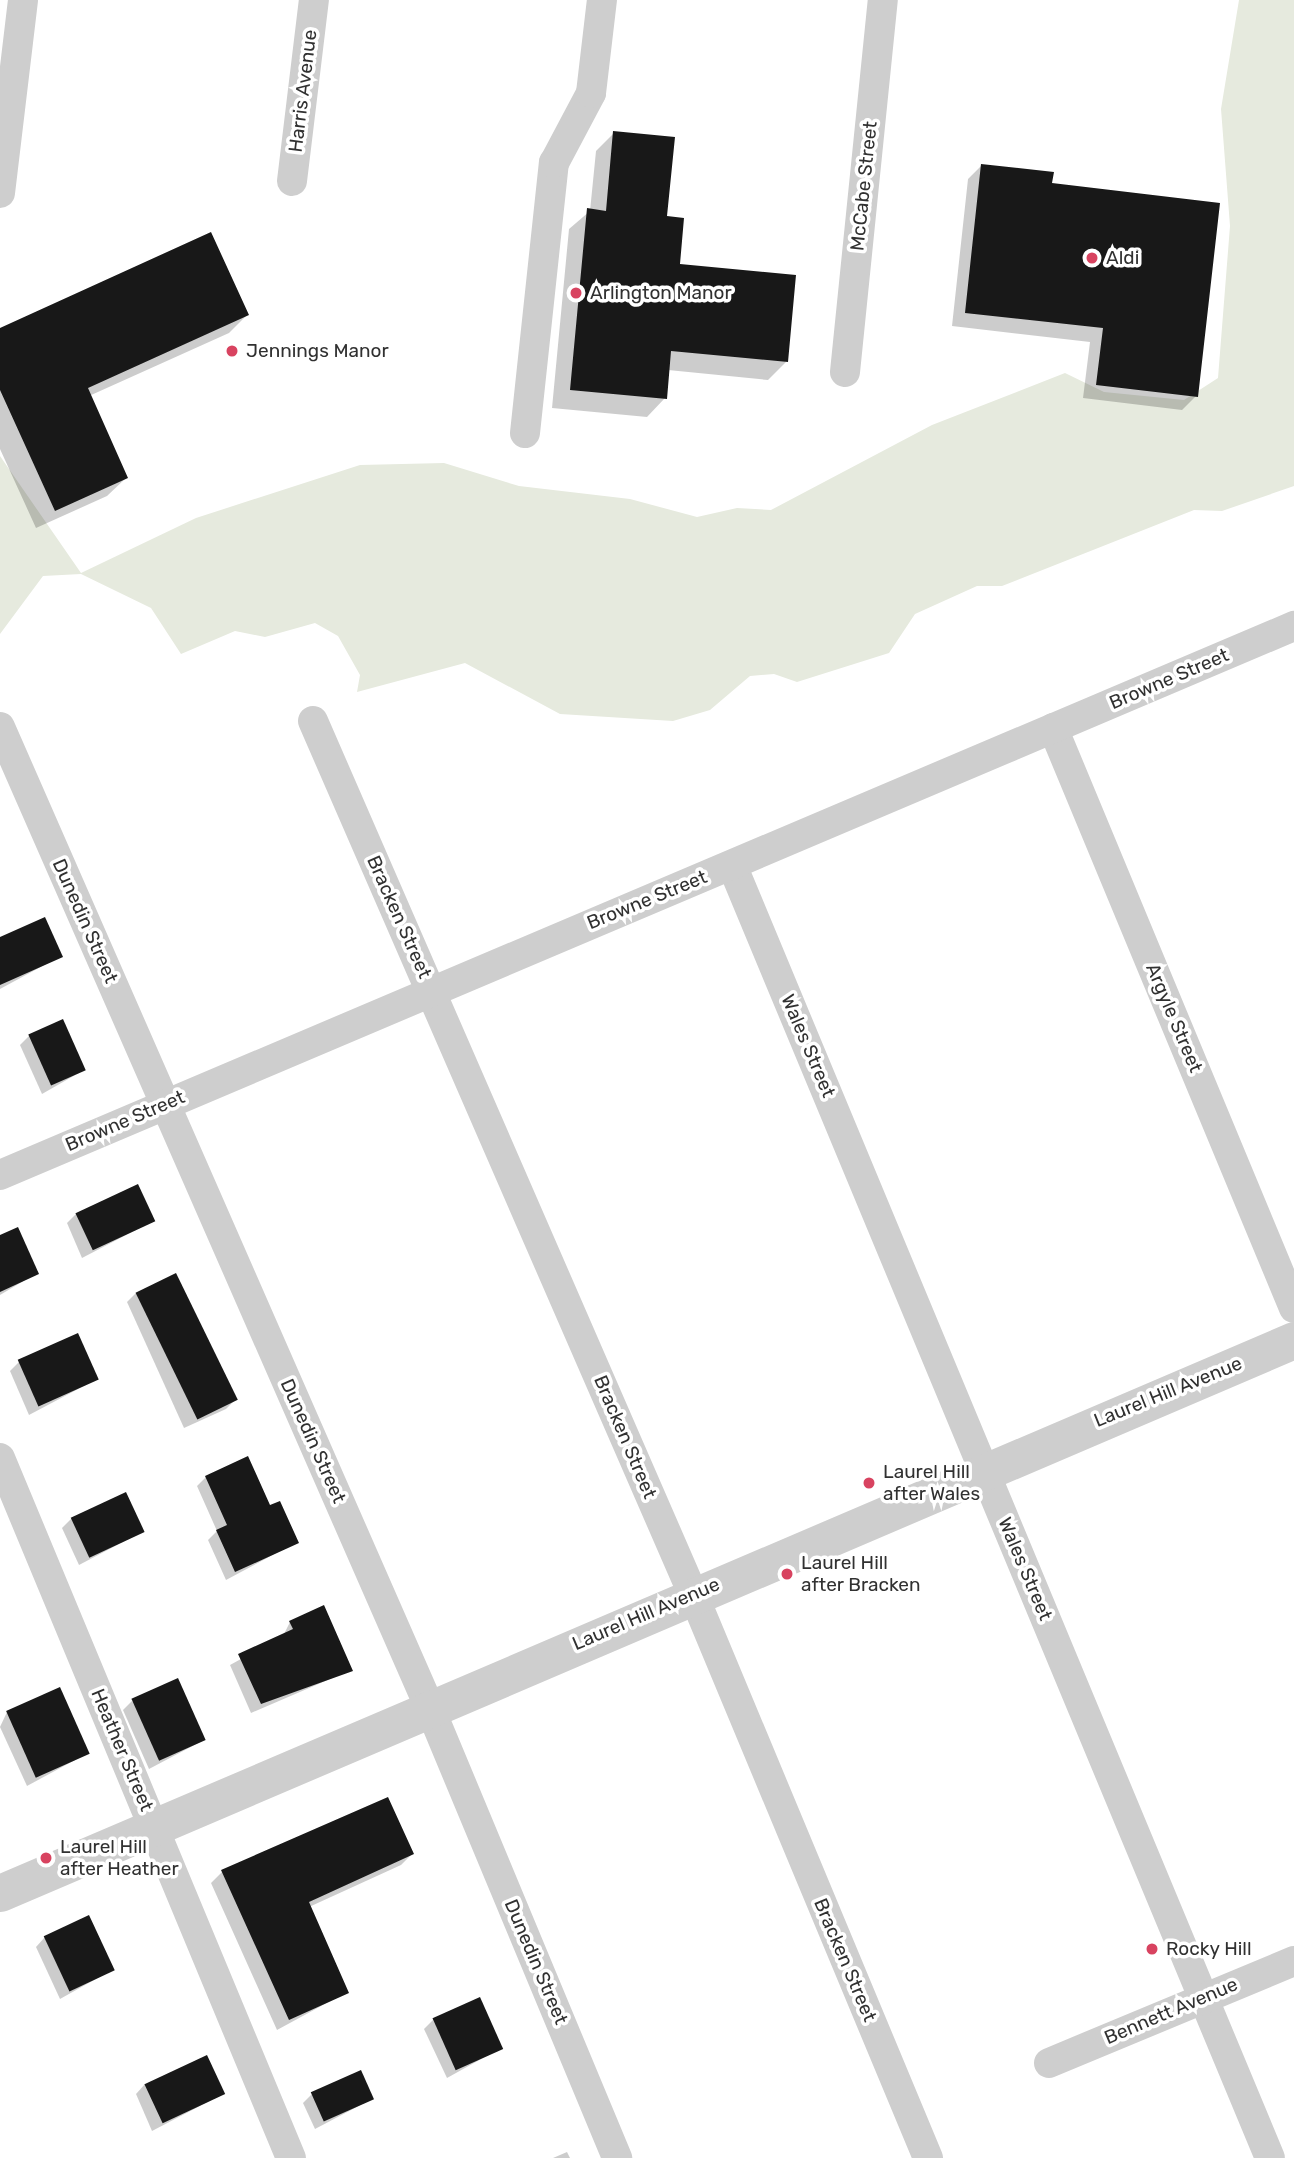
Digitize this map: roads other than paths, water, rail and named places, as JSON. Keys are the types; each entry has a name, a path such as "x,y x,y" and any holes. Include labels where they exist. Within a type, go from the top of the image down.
{"street":[{"path":"0,193 23,0"},
{"name":"Harris Avenue","path":"292,181 314,0"},
{"path":"525,433 554,163 591,93 602,0"},
{"name":"McCabe Street","path":"845,372 883,0"},
{"name":"Browne Street","path":"0,1175 431,989 1294,626"},
{"name":"Bracken Street","path":"313,721 693,1594 928,2158"},
{"name":"Dunedin Street","path":"0,727 429,1706 617,2158"},
{"name":"Argyle Street","path":"1053,728 1294,1308"},
{"name":"Wales Street","path":"732,864 1270,2158"},
{"name":"Laurel Hill Avenue","path":"0,1893 429,1706 1294,1340"},
{"name":"Heather Street","path":"0,1458 291,2158"},
{"name":"Bennett Avenue","path":"1049,2063 1202,1995 1294,1961"}],"place":[{"name":"Aldi","path":"1092,258"},
{"name":"Arlington Manor","path":"576,293"},
{"name":"Jennings Manor","path":"232,351"},
{"name":"Laurel Hill after Wales","path":"869,1483"},
{"name":"Laurel Hill after Bracken","path":"787,1574"},
{"name":"Laurel Hill after Heather","path":"46,1858"},
{"name":"Rocky Hill","path":"1152,1949"}]}
